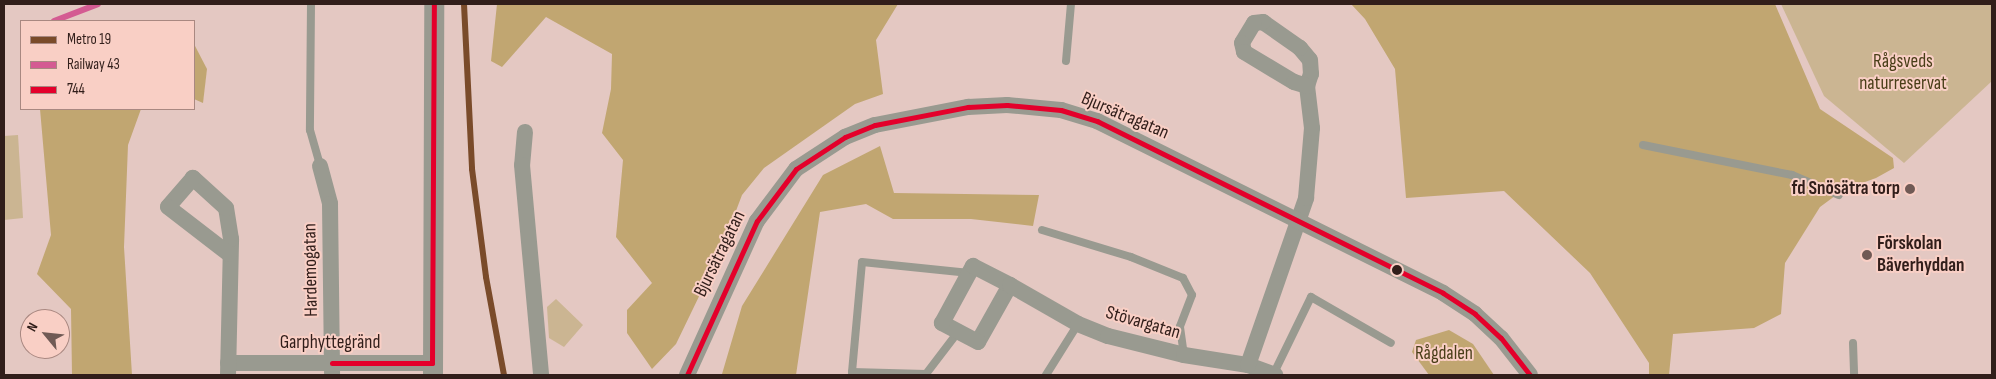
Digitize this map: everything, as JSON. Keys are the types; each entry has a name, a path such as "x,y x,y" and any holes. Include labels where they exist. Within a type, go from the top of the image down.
{"street":[{"path":"432,369 434,4"},
{"path":"1248,365 1306,198 1312,128 1307,86"},
{"name":"Bjursätragatan","path":"687,375 756,221 780,186 815,156 845,137 875,125 968,107 1008,105 1061,110 1096,122 1443,294 1475,314 1501,338 1530,375"},
{"path":"525,132 522,166 541,375"},
{"name":"Hardemogatan","path":"320,166 330,204 332,369"},
{"path":"228,369 229,254 231,239 226,208 193,178 168,206 229,254"},
{"name":"Stövargatan","path":"969,273 973,266 1078,324 1108,336 1184,355 1248,365 1273,375"},
{"path":"969,273 942,324 978,342 1010,285"},
{"name":"Garphyttegränd","path":"228,369 432,369"}],"lane":[{"path":"311,4 310,130 320,166"},
{"path":"1066,61 1071,4"},
{"path":"1643,145 1792,175 1839,195"},
{"path":"1042,230 1130,257 1183,278 1192,295 1180,326 1184,355"},
{"path":"958,332 926,374 852,372 862,262 969,273"},
{"path":"1273,375 1311,297 1391,343"},
{"path":"1046,375 1078,324"},
{"path":"1853,343 1854,375"}],"green space":[{"path":"497,4 898,4 876,40 883,94 855,104 764,168 742,195 720,253 676,344 652,369 627,333 627,310 652,283 616,237 623,160 602,133 611,89 612,54 546,17 502,67 491,61"},
{"path":"1351,4 1775,4 1820,109 1893,158 1894,168 1876,178 1843,190 1820,207 1785,263 1781,314 1754,328 1673,334 1669,375 1649,375 1649,363 1590,273 1504,191 1406,198 1395,69 1365,19"},
{"name":"Rågsveds naturreservat","path":"1781,4 1992,4 1992,81 1904,163 1824,96"},
{"path":"195,46 207,69 203,103 195,99"},
{"path":"40,110 141,110 128,145 124,247 132,375 72,375 71,309 37,274 51,235"},
{"path":"18,135 23,218 4,220 4,136"},
{"path":"880,146 894,193 1039,195 1033,226 971,219 893,219 866,204 820,212 796,375 722,374 742,306 823,175"},
{"path":"556,299 583,325 564,347 549,338 547,307"},
{"name":"Rågdalen","path":"1449,330 1473,344 1494,375 1429,375 1412,352 1416,340"}],"metro line":[{"name":"19","path":"464,4 472,169 486,277 504,375"}],"rail line":[{"name":"43","path":"57,20 98,4"}],"transit line":[{"name":"744","path":"432,363 434,4"},
{"name":"744","path":"687,375 757,221 796,169 845,137 875,125 968,107 1007,105 1061,110 1097,121 1443,293 1475,314 1501,338 1530,375"},
{"name":"744","path":"332,363 432,363"}],"place":[{"name":"fd Snösätra torp","path":"1910,189"},
{"name":"Förskolan Bäverhyddan","path":"1867,255"}]}
